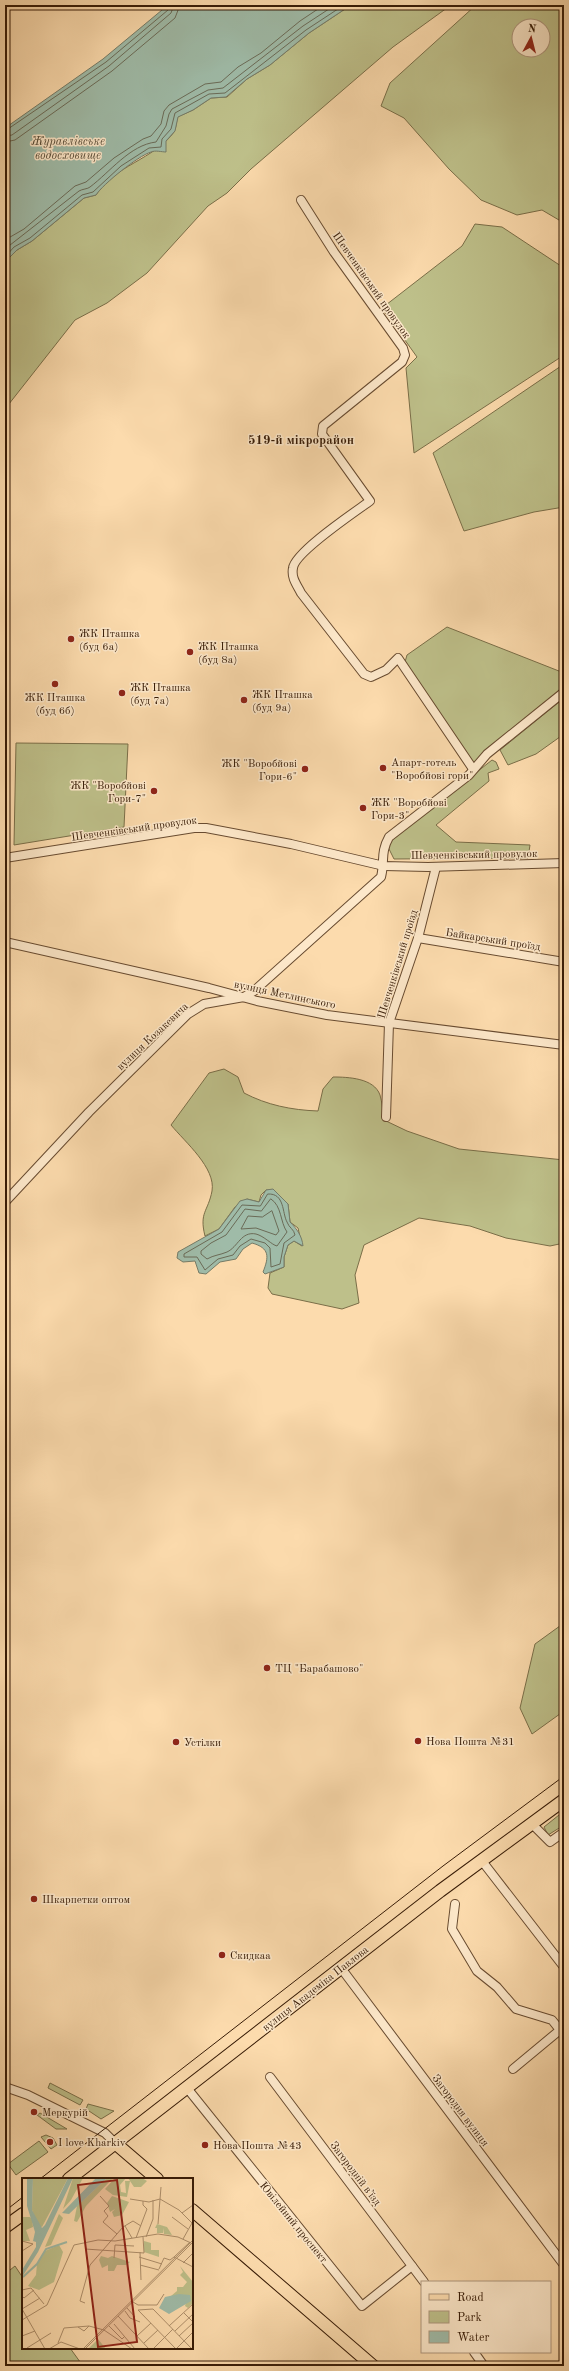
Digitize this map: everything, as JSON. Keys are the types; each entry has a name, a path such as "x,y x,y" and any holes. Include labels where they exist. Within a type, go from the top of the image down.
{"main road":[{"name":"вулиця Академіка Павлова","path":"70,2178 341,1968 564,1800"},
{"path":"115,2143 156,2178"},
{"path":"193,2211 366,2365"},
{"path":"5,2227 22,2215"}],"street":[{"name":"Шевченківський провулок","path":"301,200 334,252 403,348 405,355 402,362 323,426 322,434 370,500 300,554 293,566 294,581 301,594 364,674 371,677 386,670 398,658 471,772"},
{"path":"384,866 382,849 389,837 471,772 487,754 564,692"},
{"name":"Шевченківський провулок","path":"5,858 194,828 206,828 291,844 384,866 436,867 564,863"},
{"name":"вулиця Козакевича","path":"5,1202 89,1112 188,1014 204,1004 244,997 254,991 381,877 384,866"},
{"name":"Шевченківський проїзд","path":"386,1117 389,1023 418,938 436,867"},
{"name":"Байкарський проїзд","path":"418,938 564,962"},
{"name":"вулиця Метлинського","path":"5,942 327,1015 564,1045"},
{"path":"532,1824 550,1842 564,1832"},
{"path":"482,1861 564,1967"},
{"path":"455,1904 452,1929 477,1971 497,1987 516,2008 552,2020 561,2031"},
{"name":"Загородня вулиця","path":"341,1968 564,2265"},
{"path":"513,2069 561,2031 564,2020"},
{"name":"Загородній вʼїзд","path":"270,2077 423,2281"},
{"path":"5,2087 28,2095 105,2134 115,2143"},
{"name":"Ювілейний проспект","path":"187,2088 362,2306 412,2266"},
{"path":"475,2353 484,2366"}],"green space":[{"path":"351,5 451,5 393,47 251,169 227,193 208,206 147,273 107,303 75,320 5,409 5,262 17,250 32,241 84,198 96,195 103,185 123,169 156,149 166,141 174,132 177,117 193,110 211,98 227,97 247,79 270,65 309,33"},
{"path":"476,5 564,5 564,223 542,210 517,215 481,200 449,169 404,118 381,106 390,83"},
{"path":"475,224 502,227 564,268 564,355 414,453 406,368 417,357 382,308 462,246"},
{"path":"564,364 564,507 534,512 464,531 433,453"},
{"path":"447,627 564,673 564,688 484,752 474,765 405,662 407,655"},
{"path":"564,698 564,734 536,754 508,765 500,750"},
{"path":"16,743 128,744 124,827 14,845"},
{"path":"492,760 496,762 499,769 488,773 489,781 436,825 456,842 530,845 528,858 394,859 388,847 389,842"},
{"path":"224,1069 238,1077 244,1093 270,1104 289,1108 318,1111 323,1089 333,1077 353,1078 366,1082 377,1089 381,1098 384,1120 407,1131 459,1149 564,1160 564,1216 561,1220 564,1223 564,1243 550,1246 506,1238 470,1226 419,1218 364,1245 355,1275 359,1303 342,1309 272,1294 268,1288 270,1273 284,1267 284,1257 288,1245 294,1241 302,1246 298,1228 290,1222 288,1204 273,1190 266,1190 261,1195 259,1202 247,1199 235,1207 219,1229 205,1236 203,1222 212,1191 212,1182 204,1164 171,1125 209,1073"},
{"path":"564,1623 564,1711 532,1734 520,1708 535,1644"},
{"path":"564,1811 564,1825 548,1835 544,1827"},
{"path":"50,2083 83,2100 80,2105 48,2088"},
{"path":"88,2104 114,2111 101,2119 86,2109"},
{"path":"40,2113 67,2129 56,2129 37,2115"},
{"path":"46,2135 53,2138 57,2145 51,2149 41,2137"},
{"path":"39,2141 48,2152 16,2175 8,2164"},
{"path":"15,2266 22,2276 22,2349 71,2349 83,2366 5,2366 5,2274"}],"water":[{"name":"Журавлівське водосховище","path":"168,5 351,5 309,33 270,65 247,79 226,97 211,98 193,110 178,117 175,131 166,141 166,152 153,151 130,164 96,195 84,198 32,241 17,250 5,262 5,128 103,59"},
{"path":"273,1189 288,1204 290,1222 299,1233 303,1246 294,1241 288,1245 284,1257 284,1267 265,1274 263,1272 267,1258 265,1250 252,1243 243,1249 236,1259 220,1262 206,1274 199,1273 195,1261 183,1262 177,1258 178,1252 219,1229 240,1201 247,1199 259,1202 266,1190"}],"tram line":[{"path":"41,2178 443,1866 564,1776"},
{"path":"5,2211 22,2198"}],"place":[{"name":"ЖК Пташка (буд 6а)","path":"71,639"},
{"name":"ЖК Пташка (буд 8а)","path":"190,652"},
{"name":"ЖК Пташка (буд 6б)","path":"55,684"},
{"name":"ЖК Пташка (буд 7а)","path":"122,693"},
{"name":"ЖК Пташка (буд 9а)","path":"244,700"},
{"name":"Апарт-готель \"Воробйові гори\"","path":"383,768"},
{"name":"ЖК \"Воробйові Гори-6\"","path":"305,769"},
{"name":"ЖК \"Воробйові Гори-7\"","path":"154,791"},
{"name":"ЖК \"Воробйові Гори-3\"","path":"363,808"},
{"name":"ТЦ \"Барабашово\"","path":"267,1668"},
{"name":"Нова Пошта №31","path":"418,1741"},
{"name":"Устілки","path":"176,1742"},
{"name":"Шкарпетки оптом","path":"34,1899"},
{"name":"Скидкаа","path":"222,1955"},
{"name":"Меркурій","path":"34,2112"},
{"name":"I love Kharkiv","path":"50,2142"},
{"name":"Нова Пошта №43","path":"205,2145"}],"district":[{"name":"519-й мікрорайон","path":"301,439"}]}
